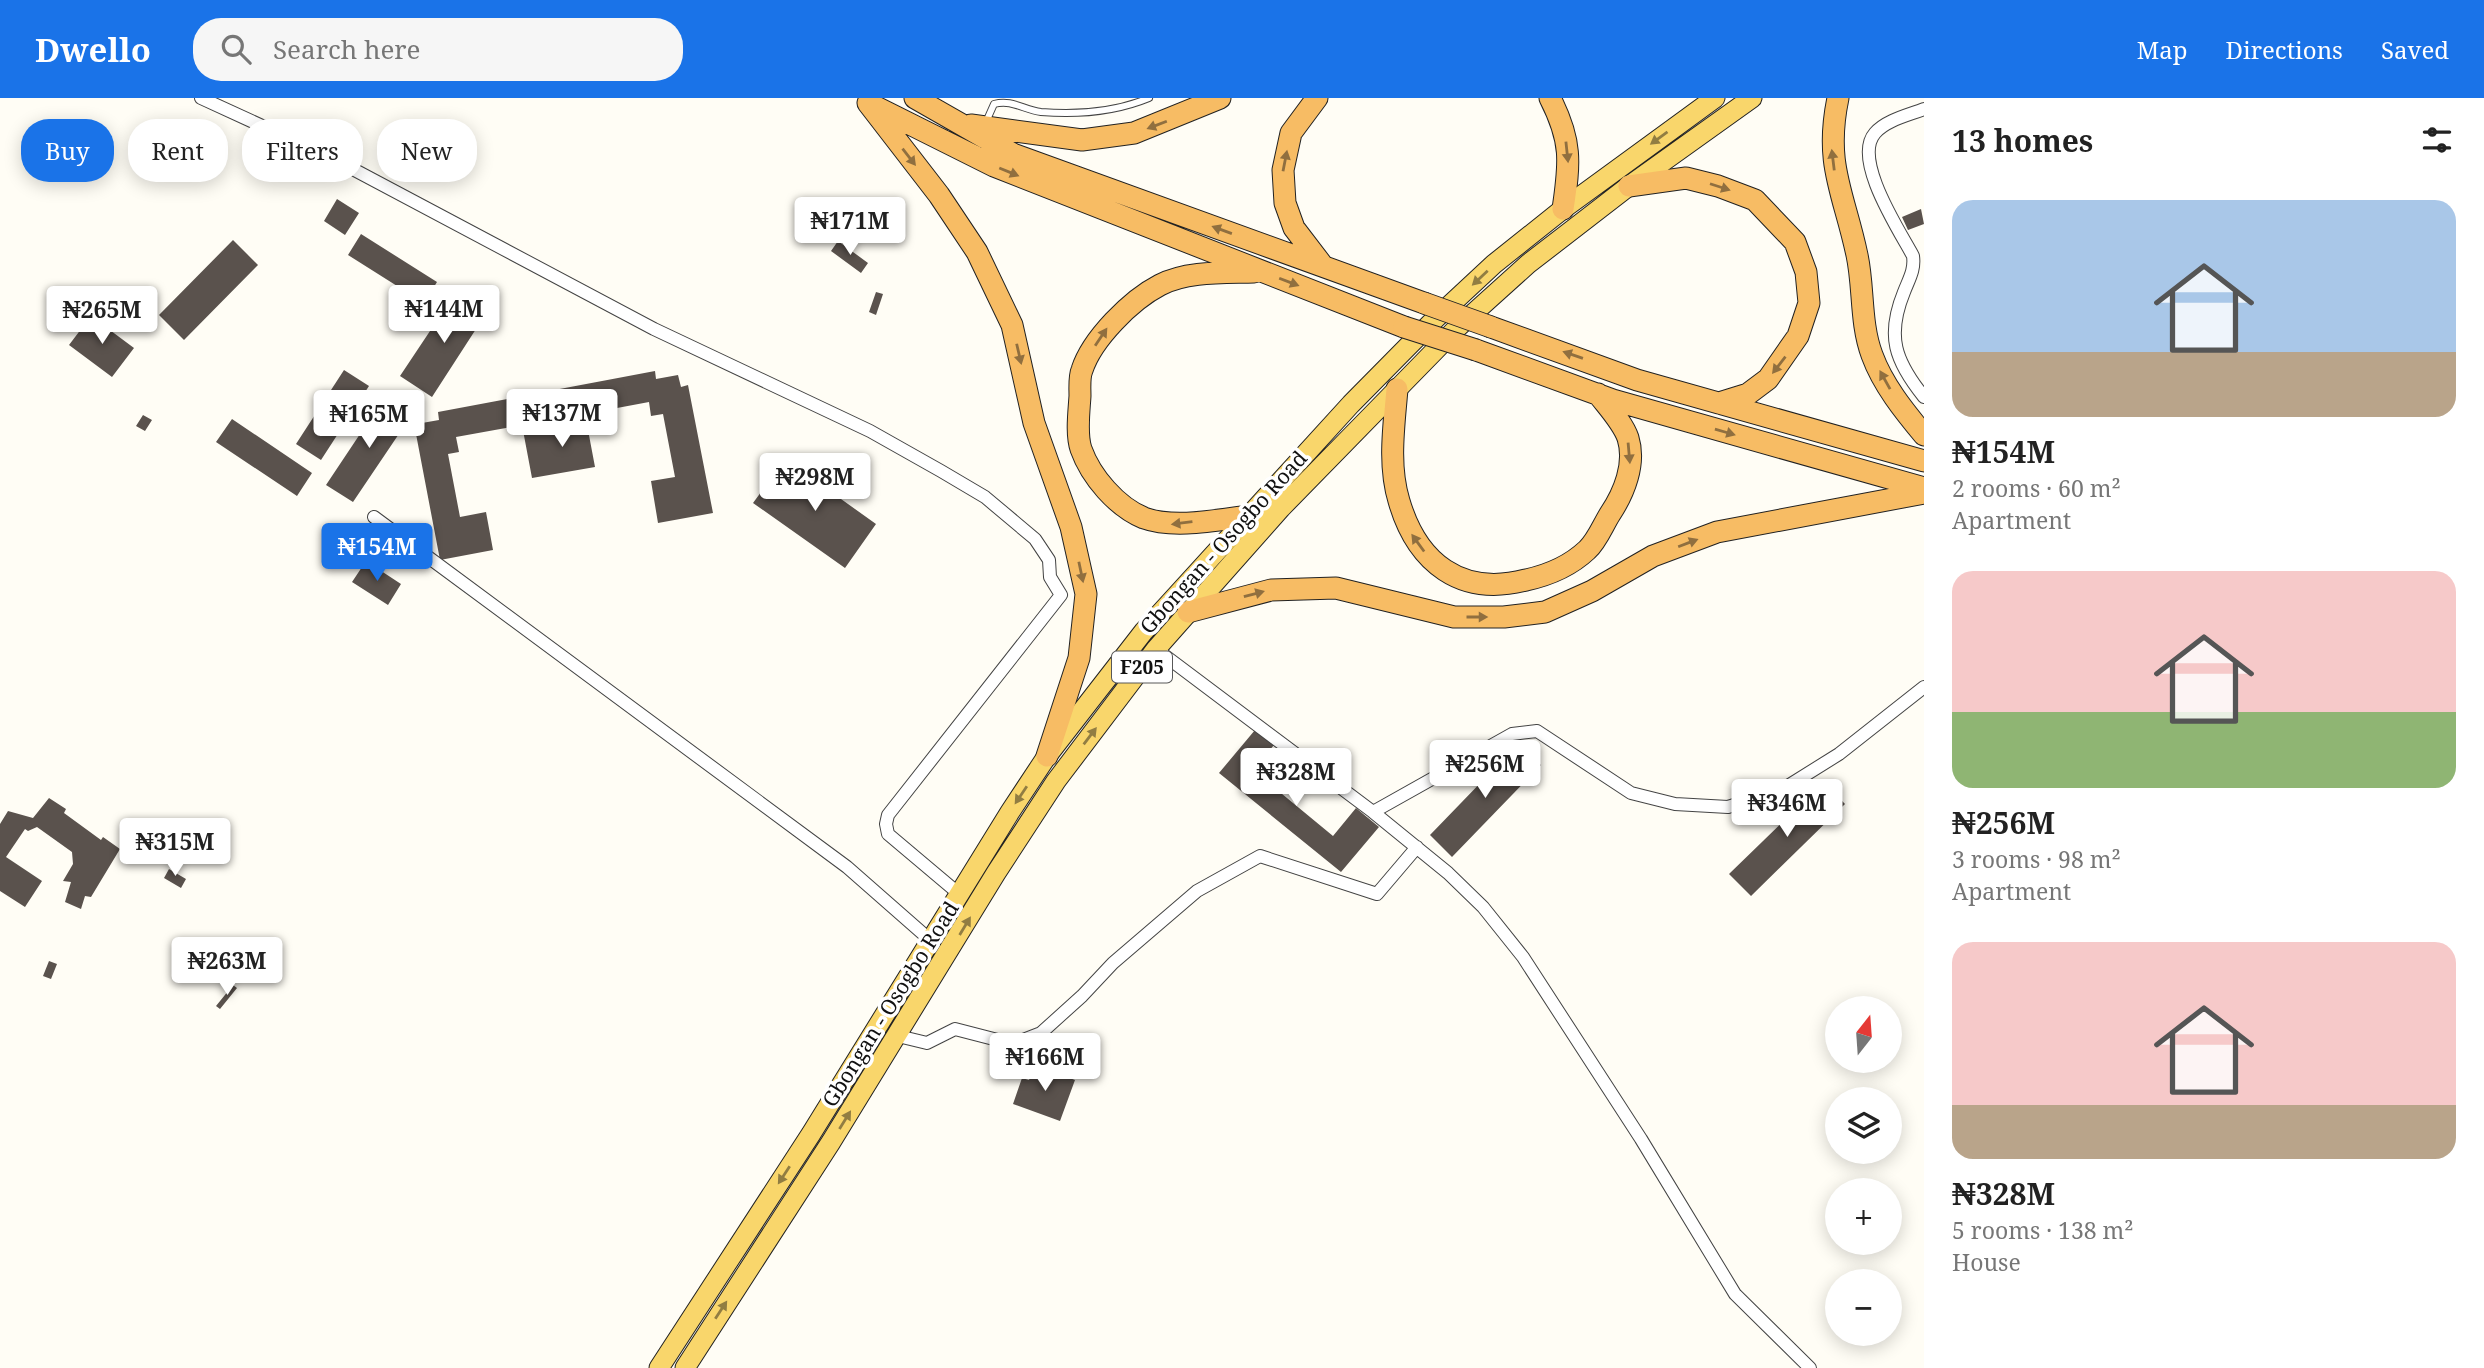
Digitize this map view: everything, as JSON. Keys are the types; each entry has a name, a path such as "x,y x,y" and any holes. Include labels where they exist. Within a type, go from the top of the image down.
{"highway":[{"path":"915,98 1013,154 1637,380 1924,461"},
{"path":"957,122 1082,140 1134,133 1220,98"},
{"path":"1317,98 1292,134 1283,170 1285,203 1294,228 1323,267"},
{"path":"1550,98 1560,119 1570,153 1563,209"},
{"path":"1838,98 1832,151 1836,183 1857,255 1865,326 1872,354 1885,383 1924,435"},
{"path":"864,101 994,166 1404,327 1598,394 1924,491"},
{"path":"864,101 939,195 977,252 989,276 1012,325 1034,423 1071,527 1086,594 1081,645 1047,756"},
{"path":"1629,186 1686,178 1718,186 1755,200 1795,242 1806,272 1809,303 1798,335 1768,379 1748,394 1719,403"},
{"path":"1249,516 1172,525 1145,518 1122,506 1098,478 1081,448 1081,370 1104,331 1160,285 1181,278 1209,274 1262,272"},
{"path":"1397,389 1392,453 1398,499 1415,542 1431,559 1460,580 1478,585 1508,585 1538,578 1563,568 1589,548 1620,499 1630,466 1628,438 1598,394"},
{"path":"1188,612 1271,590 1336,588 1454,617 1504,617 1545,612 1592,591 1653,556 1717,531 1924,491"}],"main road":[{"name":"Gbongan - Osogbo Road","path":"659,1368 811,1134 929,939 1047,756 1144,631 1351,404 1436,318 1494,264 1563,209 1714,98"},
{"name":"Gbongan - Osogbo Road","path":"685,1368 898,1035 996,873 1056,781 1156,649 1281,508 1457,328 1528,264 1629,186 1752,98"}],"street":[{"path":"201,98 332,158 654,329 870,431 985,498 1035,539 1049,560 1050,576 1061,595 888,815 886,824 888,834 958,893"},
{"path":"1924,109 1878,130 1870,140 1868,155 1874,180 1913,256 1914,268 1895,314 1893,334 1902,366 1924,397"},
{"path":"374,517 847,867 929,939"},
{"path":"1156,649 1373,811 1483,906 1524,957 1641,1139 1735,1294 1810,1368"},
{"path":"1373,811 1512,734 1538,731 1631,793 1675,804 1728,807 1783,789 1839,754 1924,687"},
{"path":"898,1035 927,1043 956,1030 979,1033 1013,1044 1041,1033 1163,919 1197,891 1236,867 1260,856 1377,894 1417,847"}],"lane":[{"path":"984,127 994,104 1005,101 1039,112 1079,113 1121,109 1149,98"}],"building":[{"path":"337,199 359,213 345,235 324,221"},
{"path":"1921,209 1924,224 1908,230 1902,217"},
{"path":"361,234 437,282 424,303 348,255"},
{"path":"233,240 258,265 184,340 159,315"},
{"path":"838,241 868,263 861,273 831,251"},
{"path":"456,292 487,312 432,397 400,376"},
{"path":"876,292 883,294 876,315 869,312"},
{"path":"91,316 134,348 112,377 69,345"},
{"path":"344,370 369,386 321,460 296,444"},
{"path":"655,371 656,379 678,375 681,387 688,385 713,513 658,523 651,481 675,477 663,414 651,416 649,402 585,414 595,467 532,478 522,425 456,437 459,452 448,454 460,517 486,512 493,550 440,560 416,434 424,433 422,423 439,420 438,412"},
{"path":"384,398 411,416 353,502 326,485"},
{"path":"143,415 152,420 145,431 136,426"},
{"path":"232,419 312,473 297,496 216,442"},
{"path":"785,459 876,524 845,568 753,503"},
{"path":"366,561 401,584 388,605 352,582"},
{"path":"1255,730 1274,745 1253,770 1333,836 1356,808 1379,827 1341,872 1219,773"},
{"path":"1518,744 1541,765 1452,857 1430,835"},
{"path":"1824,782 1845,804 1751,896 1729,874"},
{"path":"49,798 66,809 64,813 101,840 103,837 120,849 91,897 85,896 81,909 65,902 71,882 63,881 73,864 72,852 37,827 28,831 25,829 6,857 42,881 25,907 0,891 0,824 8,811 33,818"},
{"path":"169,869 186,879 181,888 164,878"},
{"path":"49,961 57,964 51,979 43,976"},
{"path":"233,985 237,988 220,1009 216,1006"},
{"path":"1035,1065 1075,1080 1060,1121 1013,1104 1022,1078 1029,1080"}]}
